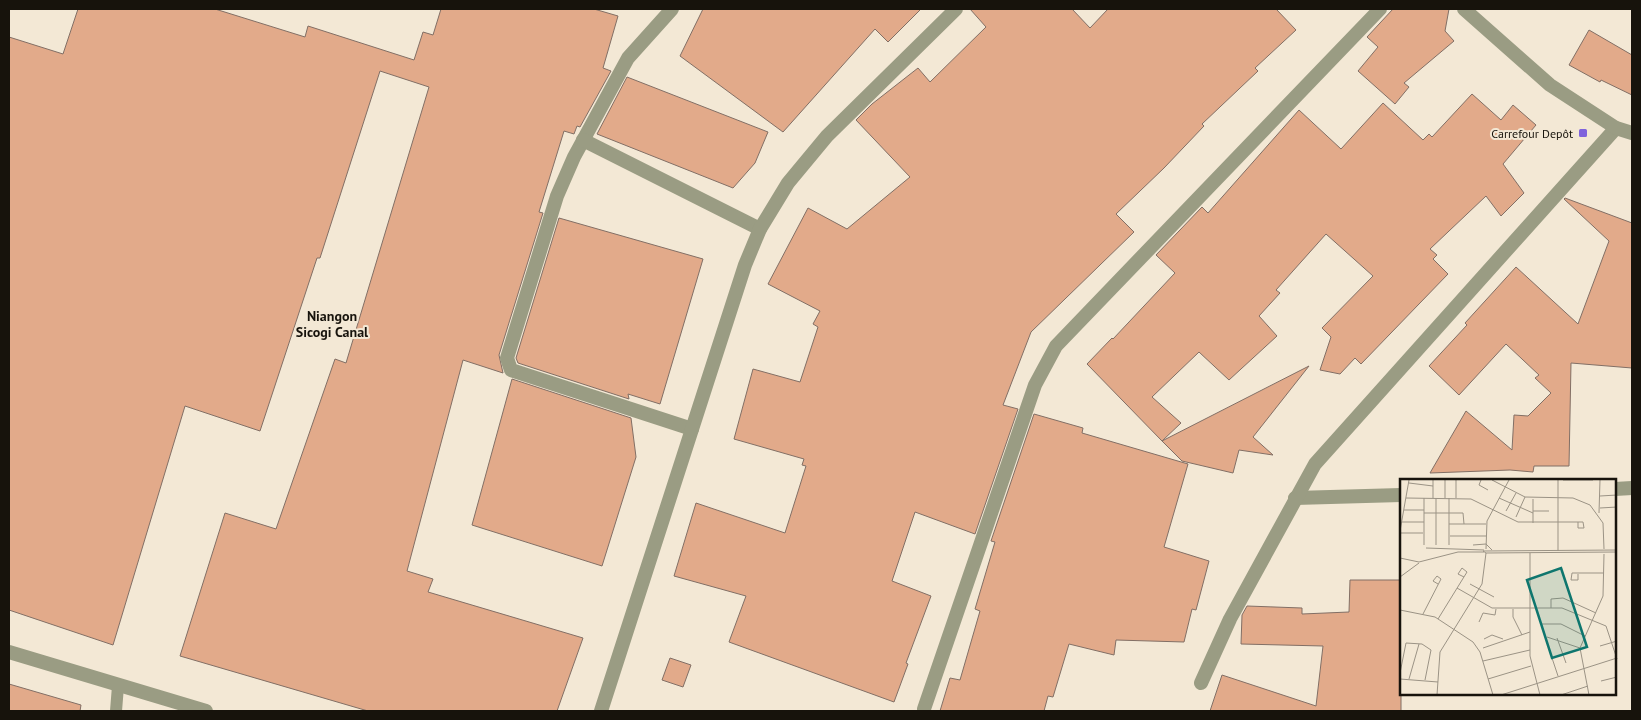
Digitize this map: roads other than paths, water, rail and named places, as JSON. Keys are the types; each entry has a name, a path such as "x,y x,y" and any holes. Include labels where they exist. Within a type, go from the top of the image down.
{"street":[{"path":"672,9 628,58 583,140 557,196 507,358 512,370 692,429"},
{"path":"601,711 745,265 760,229 788,183 827,136 956,9"},
{"path":"924,709 1035,385 1056,346 1380,9"},
{"path":"1464,9 1550,85 1616,128 1632,133"},
{"path":"1201,683 1230,619 1315,464 1616,128"},
{"path":"583,140 760,229"},
{"path":"1616,489 1632,488"},
{"path":"1295,498 1400,495"},
{"path":"9,652 206,711"}],"lane":[{"path":"116,711 118,686"}],"place":[{"name":"Carrefour Depôt","path":"1583,133"}],"district":[{"name":"Niangon Sicogi Canal","path":"332,324"}]}
